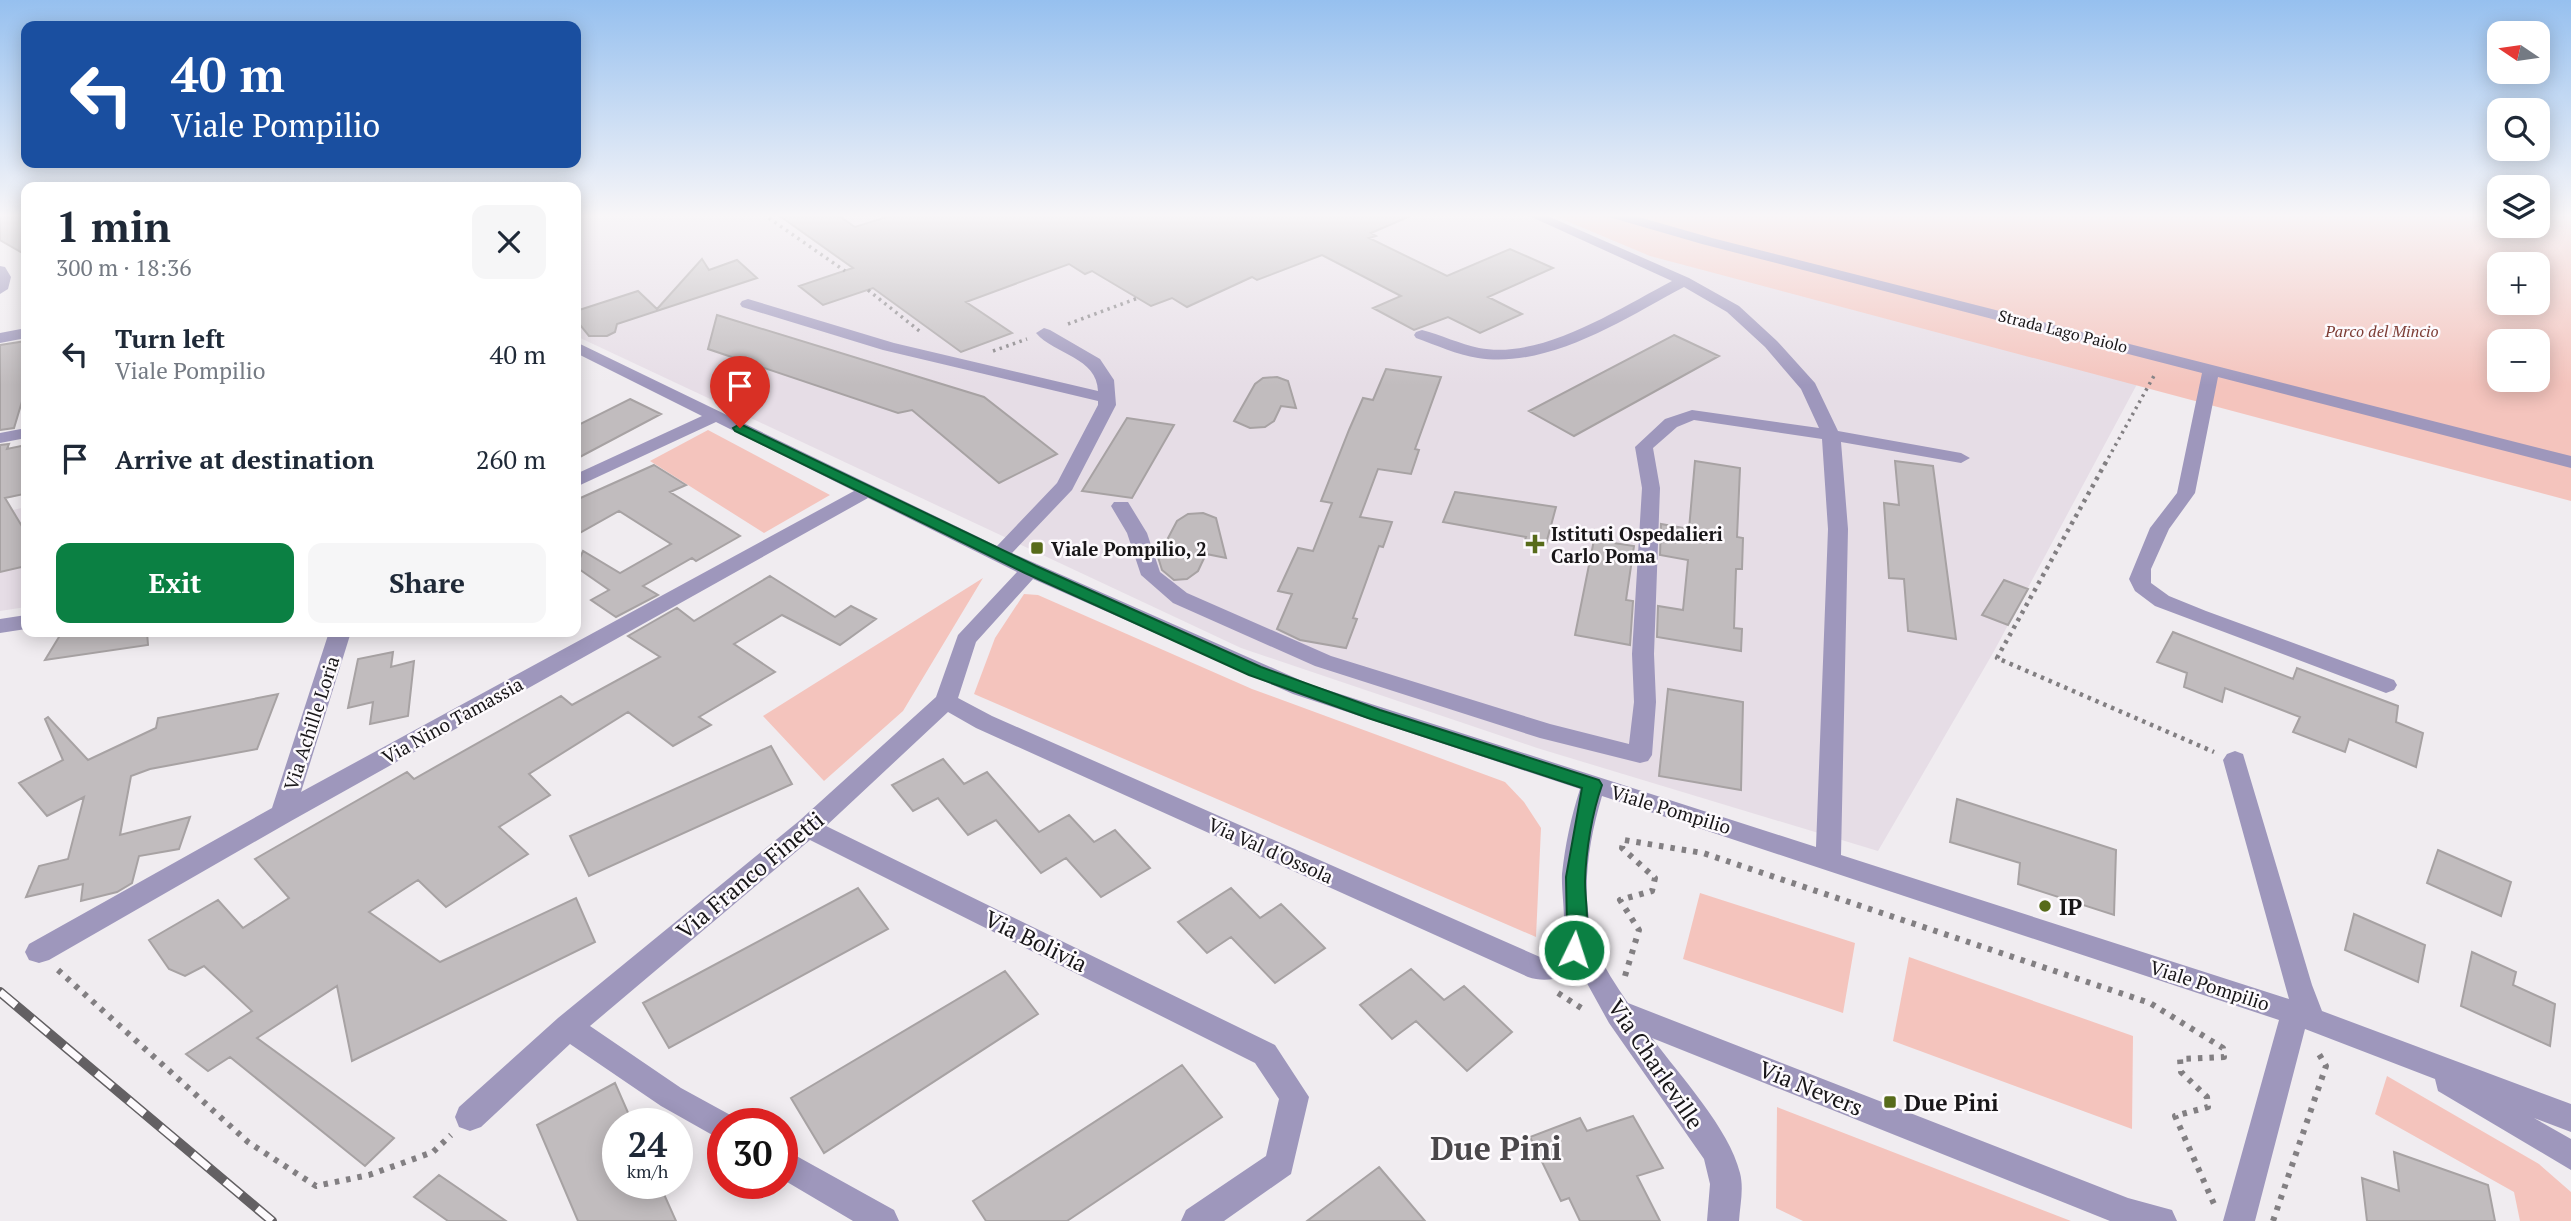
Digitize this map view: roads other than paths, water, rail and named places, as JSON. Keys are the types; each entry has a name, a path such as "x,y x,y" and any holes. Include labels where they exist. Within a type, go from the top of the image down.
{"street":[{"path":"0,271 3,277 0,289"},
{"path":"1661,271 1733,309 1771,344 1809,387 1831,435 1838,529 1828,860"},
{"name":"Strada Lago Paiolo","path":"1824,271 2571,462"},
{"path":"1422,335 1479,353 1528,353 1594,328 1684,281"},
{"path":"748,304 889,347 1106,398"},
{"path":"999,555 1065,486 1107,405 1106,380 1094,363 1044,333"},
{"path":"0,338 21,334"},
{"name":"Viale Pompilio","path":"581,349 1030,570 1301,689 2303,1016 2571,1118"},
{"path":"2211,369 2186,493 2160,528 2141,569 2139,579 2142,586 2162,601 2386,685"},
{"path":"581,473 712,414"},
{"path":"581,479 712,414"},
{"path":"1121,506 1137,533 1151,575 1180,598 1322,661 1548,732 1640,755 1645,702 1643,654 1651,488 1644,447 1671,423 1692,415 1831,435 1961,458"},
{"path":"0,438 21,434"},
{"name":"Strada Lago Paiolo","path":"2473,435 2571,473"},
{"name":"Via Nino Tamassia","path":"39,953 282,814 867,491"},
{"name":"Via Franco Finetti","path":"470,1116 568,1027 808,828 946,701 966,640 1030,570"},
{"path":"0,620 21,618"},
{"path":"0,626 21,623"},
{"name":"Via Achille Loria","path":"282,814 338,637"},
{"name":"Via Val d'Ossola","path":"946,701 984,722 1538,969 1555,969 1565,964 1574,950 1577,928"},
{"path":"2226,762 2303,1016 2228,1215"},
{"name":"Via Charleville","path":"1592,785 1587,799 1576,877 1577,928 1599,980 1613,1003 1713,1148 1726,1183 1723,1221"},
{"name":"Via Bolivia","path":"808,828 1265,1054 1294,1097 1280,1164 1197,1221"},
{"name":"Via Nevers","path":"1613,1003 2129,1213 2161,1221"},
{"path":"568,1027 671,1097 707,1118"},
{"name":"Viale Pompilio","path":"2401,1055 2571,1156"},
{"path":"798,1171 883,1221"}],"railway":[{"path":"0,992 272,1221"}],"place":[{"name":"Istituti Ospedalieri Carlo Poma","path":"1535,544"},
{"name":"Viale Pompilio, 2","path":"1037,548"},
{"name":"IP","path":"2045,906"},
{"name":"Due Pini","path":"1890,1102"}],"district":[{"name":"Due Pini","path":"1496,1148"}],"park label":[{"name":"Parco del Mincio","path":"2382,331"}]}
